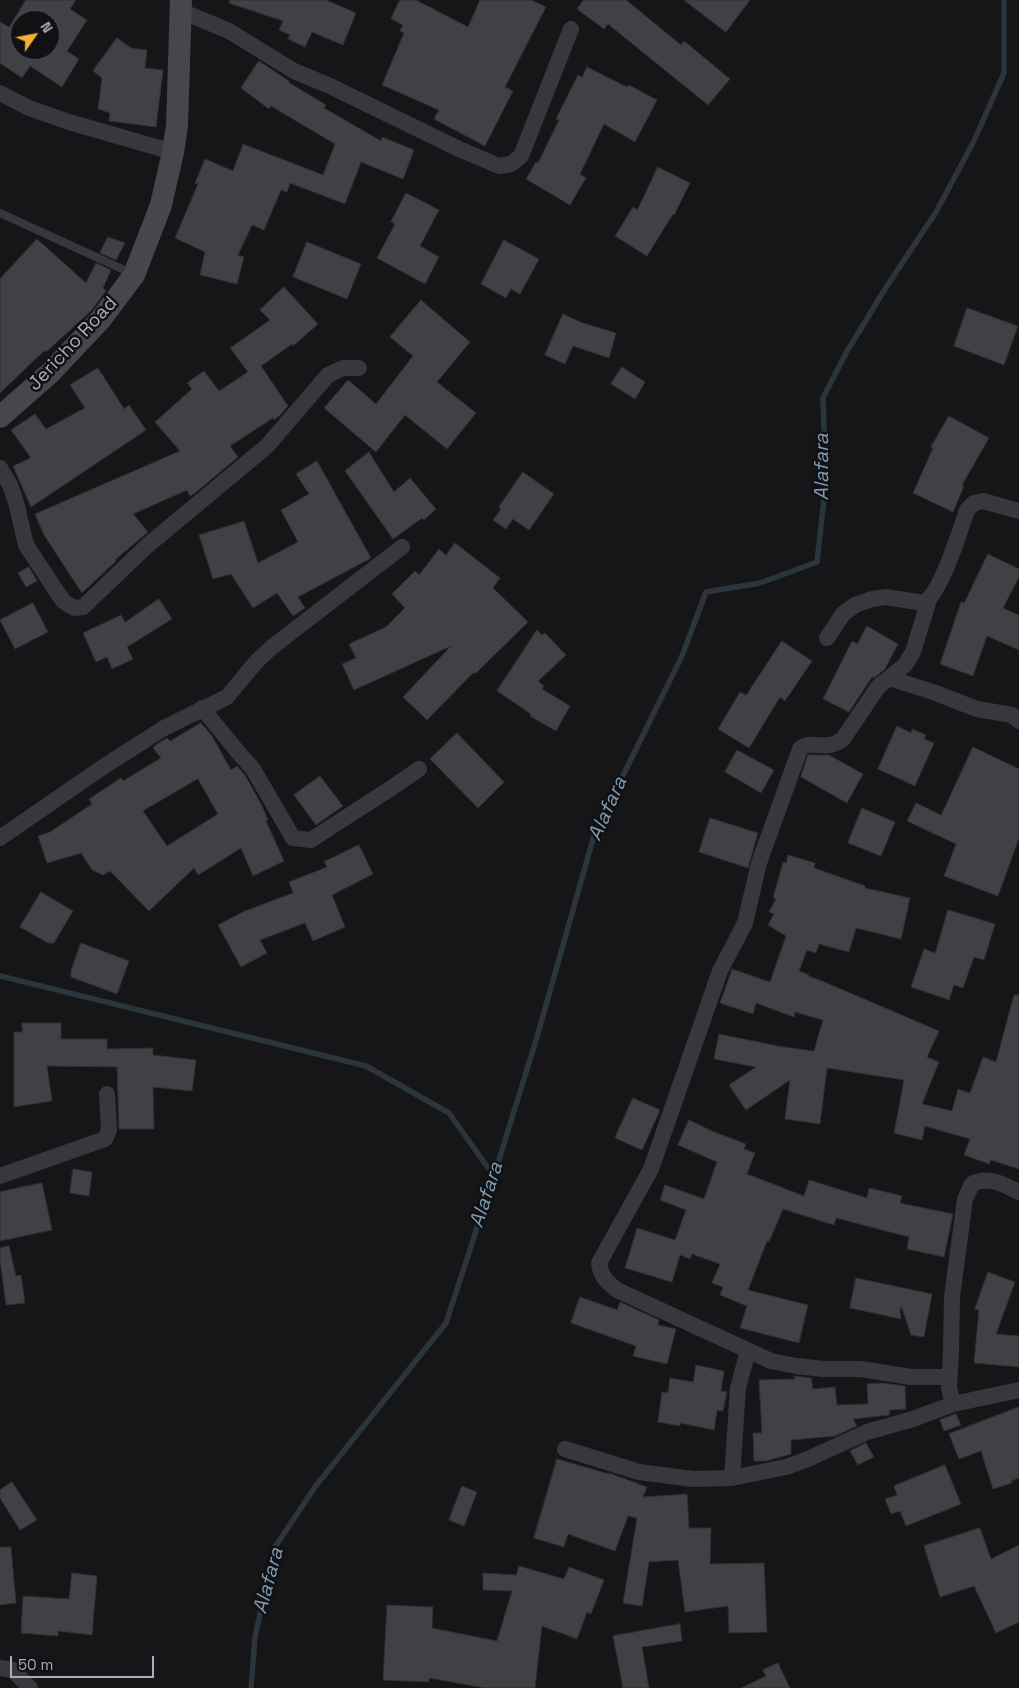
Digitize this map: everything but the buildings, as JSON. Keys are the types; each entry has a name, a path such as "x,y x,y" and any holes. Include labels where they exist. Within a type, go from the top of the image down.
{"street":[{"path":"181,6 230,31 294,71 330,86 459,149 499,166 511,164 521,156 571,29"},
{"name":"Jericho Road","path":"0,415 50,373 101,319 134,275 161,205 173,152 177,126 181,6"},
{"path":"0,93 29,108 173,152"},
{"path":"0,468 10,485 16,502 26,545 63,601 79,609 98,594 148,545 266,446 328,375 343,368 358,368"},
{"path":"949,1377 911,1377 861,1369 824,1369 771,1361 617,1290 605,1281 600,1273 599,1264 651,1168 720,971 745,923 759,863 800,749 803,745 809,744 826,747 836,744 843,739 878,688 905,665 913,652 929,600 943,575 967,510 974,503 983,501 1019,511"},
{"path":"0,838 103,767 164,728 227,697 256,662 272,648 402,547"},
{"path":"827,638 842,614 855,605 872,599 886,598 924,603 929,600"},
{"path":"889,678 934,692 977,709 1012,715 1019,720"},
{"path":"202,708 253,769 293,838 312,840 419,769"},
{"path":"0,1176 105,1138 109,1130 107,1094"},
{"path":"953,1404 949,1388 952,1297 965,1199 972,1184 984,1180 998,1182 1019,1192"},
{"path":"732,1478 738,1388 748,1352"},
{"path":"565,1449 639,1472 693,1479 732,1478 786,1467 867,1432 913,1419 953,1404 1019,1390"},
{"path":"0,1668 13,1670 30,1688"}],"lane":[{"path":"0,213 134,275"}],"waterway":[{"name":"Alafara","path":"251,1688 255,1637 275,1547 315,1487 446,1323 537,1037 595,832 682,656 706,592 760,583 817,562 824,499 823,398 846,353 885,289 936,212 973,143 1004,73 1004,0"},
{"path":"0,976 366,1066 449,1113 494,1176"}]}
